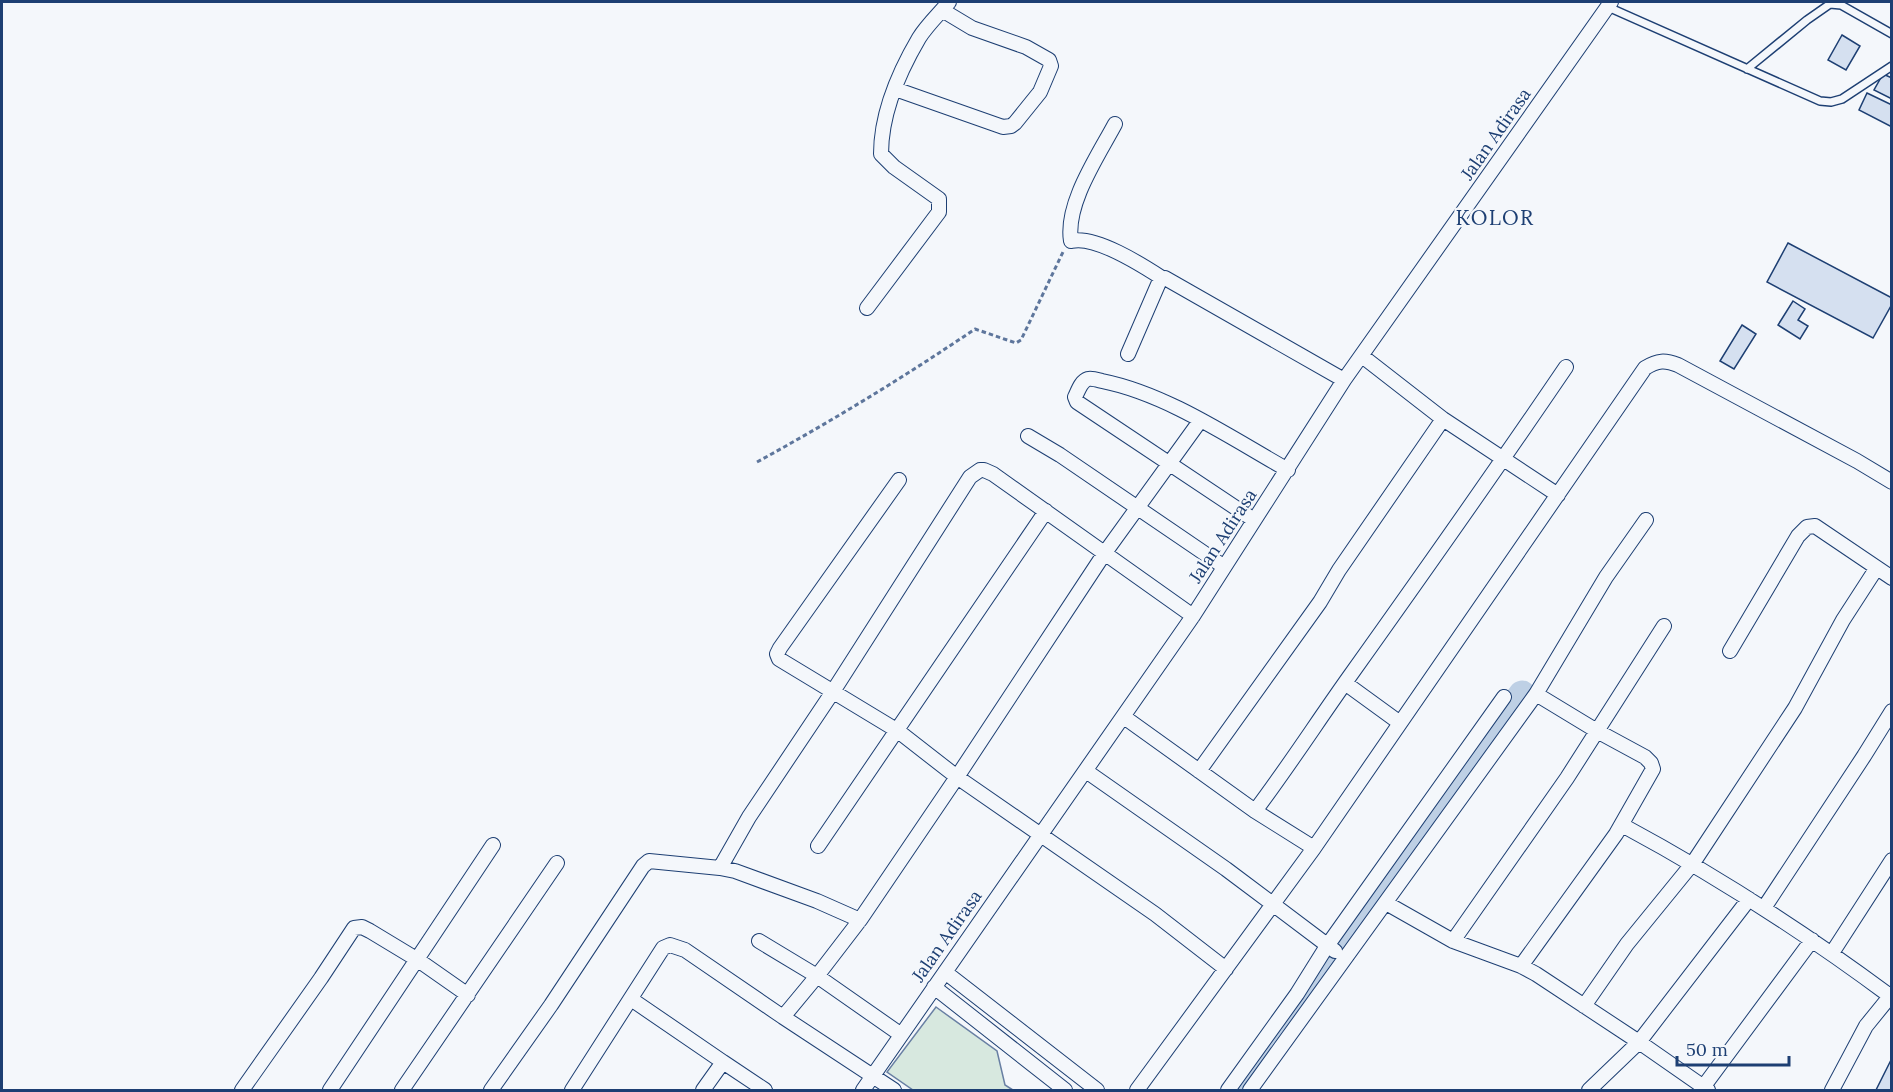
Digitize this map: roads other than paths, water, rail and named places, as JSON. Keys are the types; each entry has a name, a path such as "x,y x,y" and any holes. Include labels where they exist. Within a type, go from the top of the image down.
{"street":[{"name":"Jalan Adirasa","path":"863,1090 1124,717 1288,470 1344,380 1606,3"},
{"path":"867,308 939,212 939,199 894,167 881,154 884,119 895,89 920,36 946,6 972,28 1026,47 1049,60 1051,66 1040,92 1011,126 1003,127 895,89"},
{"path":"1115,124 1083,186 1069,229 1071,241 1084,240 1097,244 1146,267 1344,380"},
{"path":"1128,354 1162,278"},
{"path":"1362,356 1443,419 1503,461 1558,495"},
{"path":"1137,1090 1314,848 1645,368 1655,362 1665,360 1678,365 1892,482"},
{"path":"1255,811 1291,764 1566,367"},
{"path":"1254,520 1077,402 1075,397 1082,384 1091,379 1152,397 1288,470"},
{"path":"1199,771 1320,602 1339,570 1443,419"},
{"path":"783,1017 860,920 1104,554 1200,421"},
{"path":"1028,436 1060,455 1223,566"},
{"path":"720,867 749,817 975,473 980,470 989,472 1046,511 1192,616"},
{"path":"899,480 777,654 779,659 897,731 957,777 1155,914 1226,969"},
{"path":"818,846 1046,511"},
{"path":"1250,1090 1536,694 1606,577 1646,520"},
{"path":"1730,651 1798,536 1807,527 1815,526 1892,578"},
{"path":"1584,1006 1627,944 1693,863 1795,708 1843,620 1876,569"},
{"path":"1453,941 1568,778 1664,626"},
{"path":"1345,683 1400,723"},
{"path":"1521,966 1622,825 1653,770 1651,763 1645,758 1536,694"},
{"path":"1228,1090 1504,697"},
{"path":"1764,908 1892,711"},
{"path":"1124,717 1255,811 1314,848"},
{"path":"1086,771 1226,869 1344,957"},
{"path":"1622,825 1693,863 1832,953 1891,995 1866,1026 1832,1090"},
{"path":"330,1090 493,845"},
{"path":"1832,953 1892,860"},
{"path":"491,1090 551,1005 646,862 720,867 817,901 860,920"},
{"path":"402,1090 557,863"},
{"path":"1589,1090 1639,1042 1749,899"},
{"path":"1386,903 1453,941 1521,966 1639,1042 1704,1090 1812,940"},
{"path":"242,1090 354,928 362,927 418,960 468,995"},
{"path":"759,941 817,976 900,1034"},
{"path":"572,1090 663,948 670,945 685,950 894,1090"},
{"path":"945,972 1097,1090"},
{"path":"934,987 1065,1090"},
{"path":"631,999 765,1090"},
{"path":"703,1090 723,1062"}],"lane":[{"path":"1606,3 1820,101 1831,102 1842,99 1892,66"},
{"path":"1748,69 1806,20 1830,4 1841,5 1892,34"}],"waterway":[{"path":"1236,1090 1522,694"}],"district":[{"name":"KOLOR","path":"1495,218"}]}
